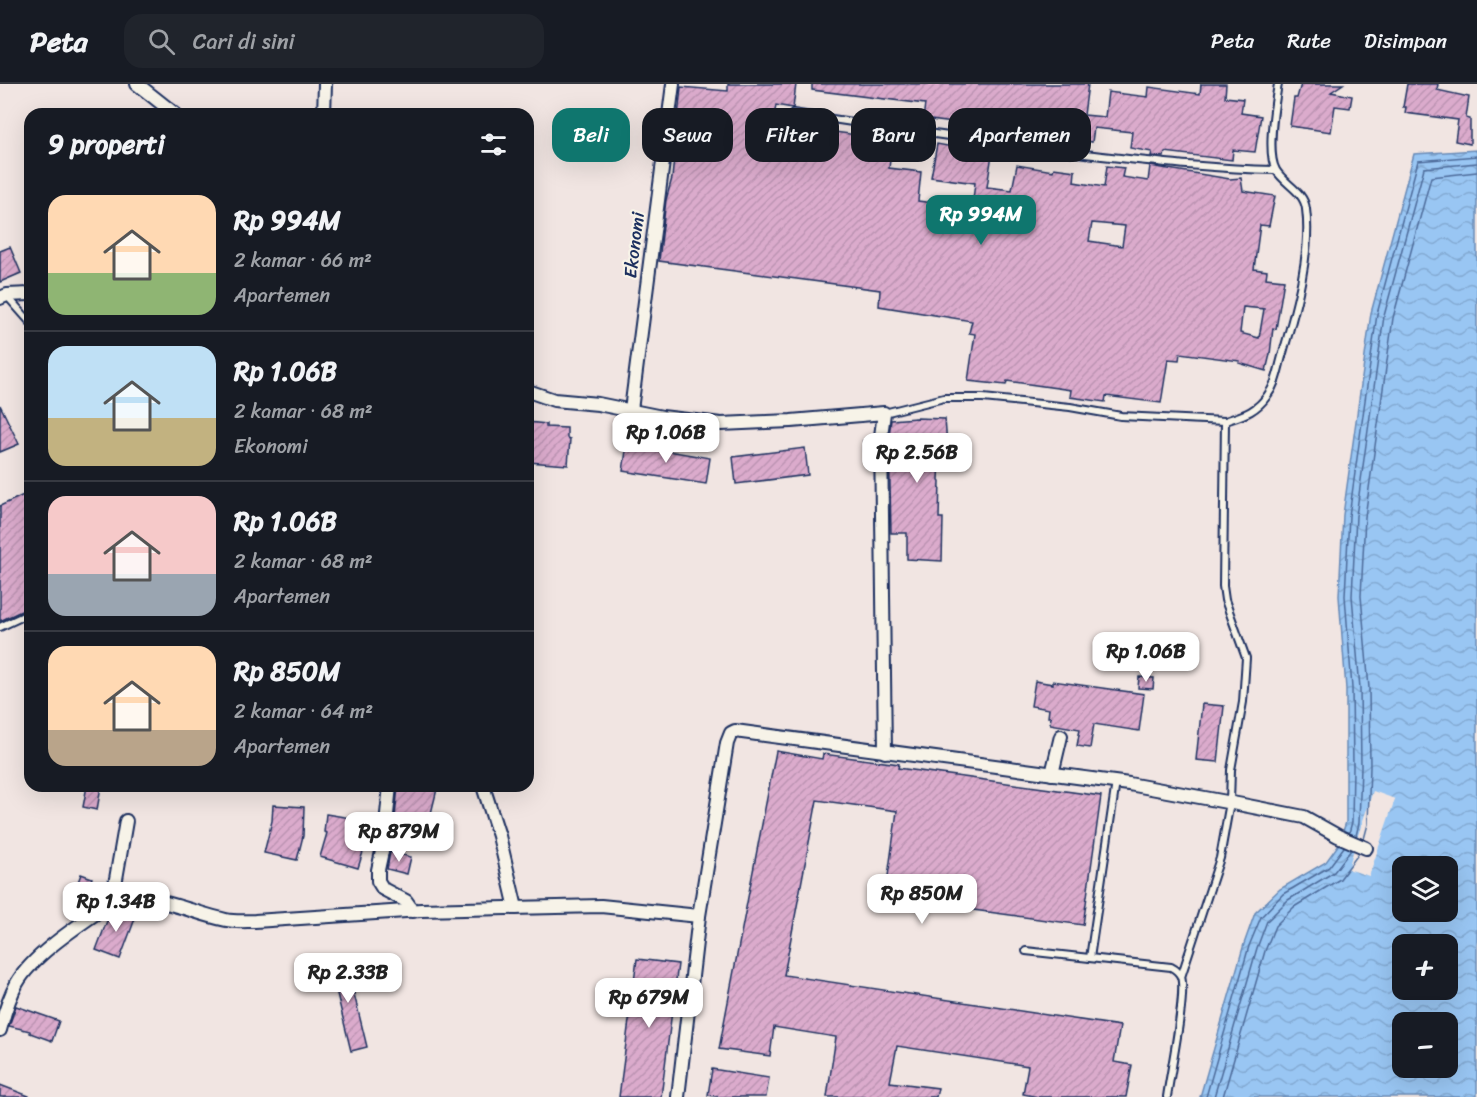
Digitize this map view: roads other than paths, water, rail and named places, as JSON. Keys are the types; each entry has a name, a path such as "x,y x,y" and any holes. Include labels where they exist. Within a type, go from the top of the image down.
{"street":[{"path":"137,84 167,108"},
{"path":"324,108 325,84"},
{"name":"Ekonomi","path":"631,410 673,84"},
{"path":"3,297 24,295"},
{"path":"534,393 554,400 721,424 884,413 882,436 885,752"},
{"path":"678,1097 699,916 728,743 731,733 735,731 1116,783 1230,802 1304,817 1366,848"},
{"path":"1052,774 1061,736"},
{"path":"389,792 378,881 383,889 406,901 413,911"},
{"path":"485,792 499,836 516,908"},
{"path":"112,902 126,821"},
{"path":"0,1030 18,981 36,960 112,902 123,899 148,898 228,920 255,921 413,911 601,906 699,916"}],"lane":[{"path":"884,413 944,398 983,398 1070,407 1121,416 1225,422 1253,412 1267,397 1275,383 1297,302 1307,231 1306,207 1301,196 1275,170 1271,149 1278,84"},
{"path":"839,120 966,140 1236,169 1275,170"},
{"path":"3,297 24,316"},
{"path":"1167,1097 1181,1004 1180,977 1220,858 1230,802 1231,770 1243,702 1246,658 1225,600 1223,586 1225,422"},
{"path":"0,627 24,616"},
{"path":"1090,958 1116,783"},
{"path":"1026,951 1171,967 1180,977"}],"water":[{"path":"1477,150 1477,1097 1200,1097 1255,913 1280,889 1326,862 1339,844 1346,822 1346,689 1339,596 1343,515 1371,313 1414,154"}]}
